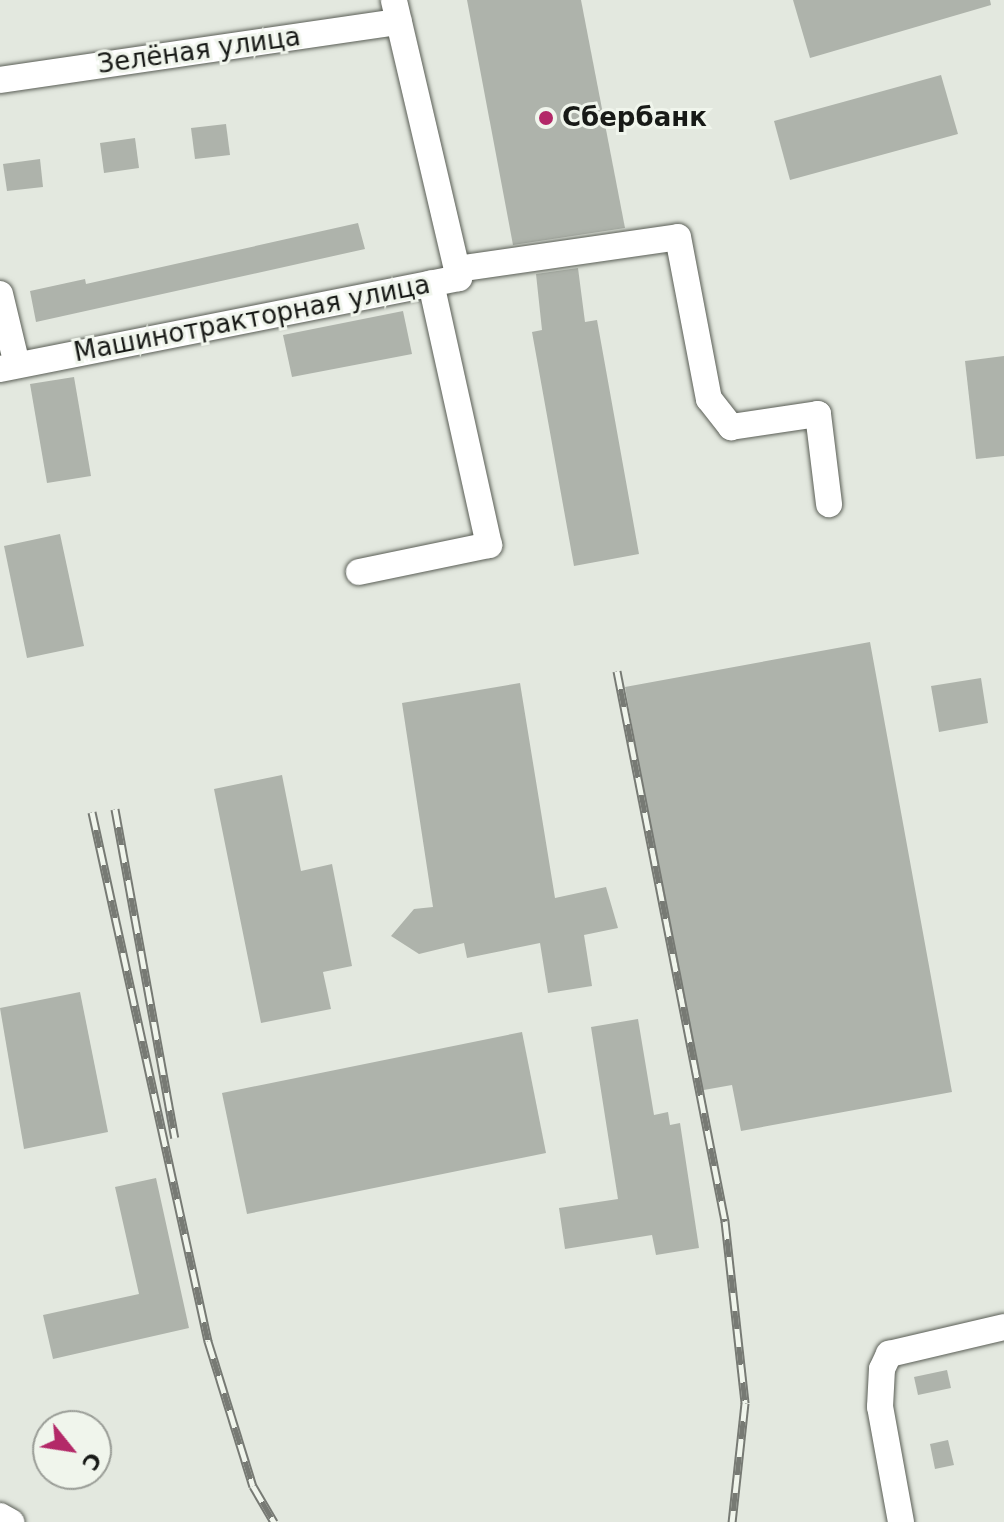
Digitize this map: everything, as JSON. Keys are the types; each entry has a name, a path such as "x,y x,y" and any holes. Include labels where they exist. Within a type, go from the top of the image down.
{"street":[{"name":"Зелёная улица","path":"0,80 396,11"},
{"name":"Машинотракторная улица","path":"8,367 459,278 396,11"},
{"path":"457,269 678,237 709,399 731,427 818,414 829,504"},
{"path":"359,572 489,545 431,283"},
{"path":"0,294 8,367"},
{"path":"901,1522 880,1407 882,1369 889,1354 1004,1327"},
{"path":"0,1516 11,1522"}],"building":[{"name":"Сбербанк","path":"467,0 581,0 625,228 513,245"},
{"path":"793,0 990,0 991,5 810,58"},
{"path":"941,75 958,134 790,180 774,121"},
{"path":"226,124 230,155 195,159 191,128"},
{"path":"135,138 139,168 104,173 100,143"},
{"path":"40,159 43,187 7,191 3,164"},
{"path":"358,223 365,249 36,322 30,291 85,279 86,284"},
{"path":"578,268 585,322 597,320 639,554 574,566 532,332 542,330 536,274"},
{"path":"403,311 412,354 292,377 283,335"},
{"path":"1004,356 1004,456 976,459 965,361"},
{"path":"74,377 91,476 47,483 30,384"},
{"path":"60,534 84,646 27,658 4,546"},
{"path":"870,642 952,1092 741,1131 732,1085 698,1091 625,687"},
{"path":"981,678 988,723 939,732 931,686"},
{"path":"520,683 555,898 606,887 618,928 584,935 592,986 548,993 540,943 467,958 464,943 419,954 391,936 414,909 433,907 402,703"},
{"path":"282,775 301,871 332,864 352,966 323,972 331,1009 261,1023 214,789"},
{"path":"80,992 108,1132 24,1149 0,1008"},
{"path":"638,1019 654,1115 668,1112 670,1125 680,1123 699,1248 656,1255 652,1235 565,1249 559,1208 618,1199 591,1027"},
{"path":"522,1032 546,1153 247,1214 222,1093"},
{"path":"156,1178 189,1328 53,1359 43,1315 139,1294 115,1187"},
{"path":"947,1370 951,1388 918,1395 914,1377"},
{"path":"948,1440 954,1465 935,1469 930,1444"}],"railway":[{"path":"617,671 725,1221 745,1403 732,1522"},
{"path":"115,809 175,1138"},
{"path":"92,812 208,1341 253,1486 274,1522"}],"place":[{"name":"Сбербанк","path":"546,118"}]}
